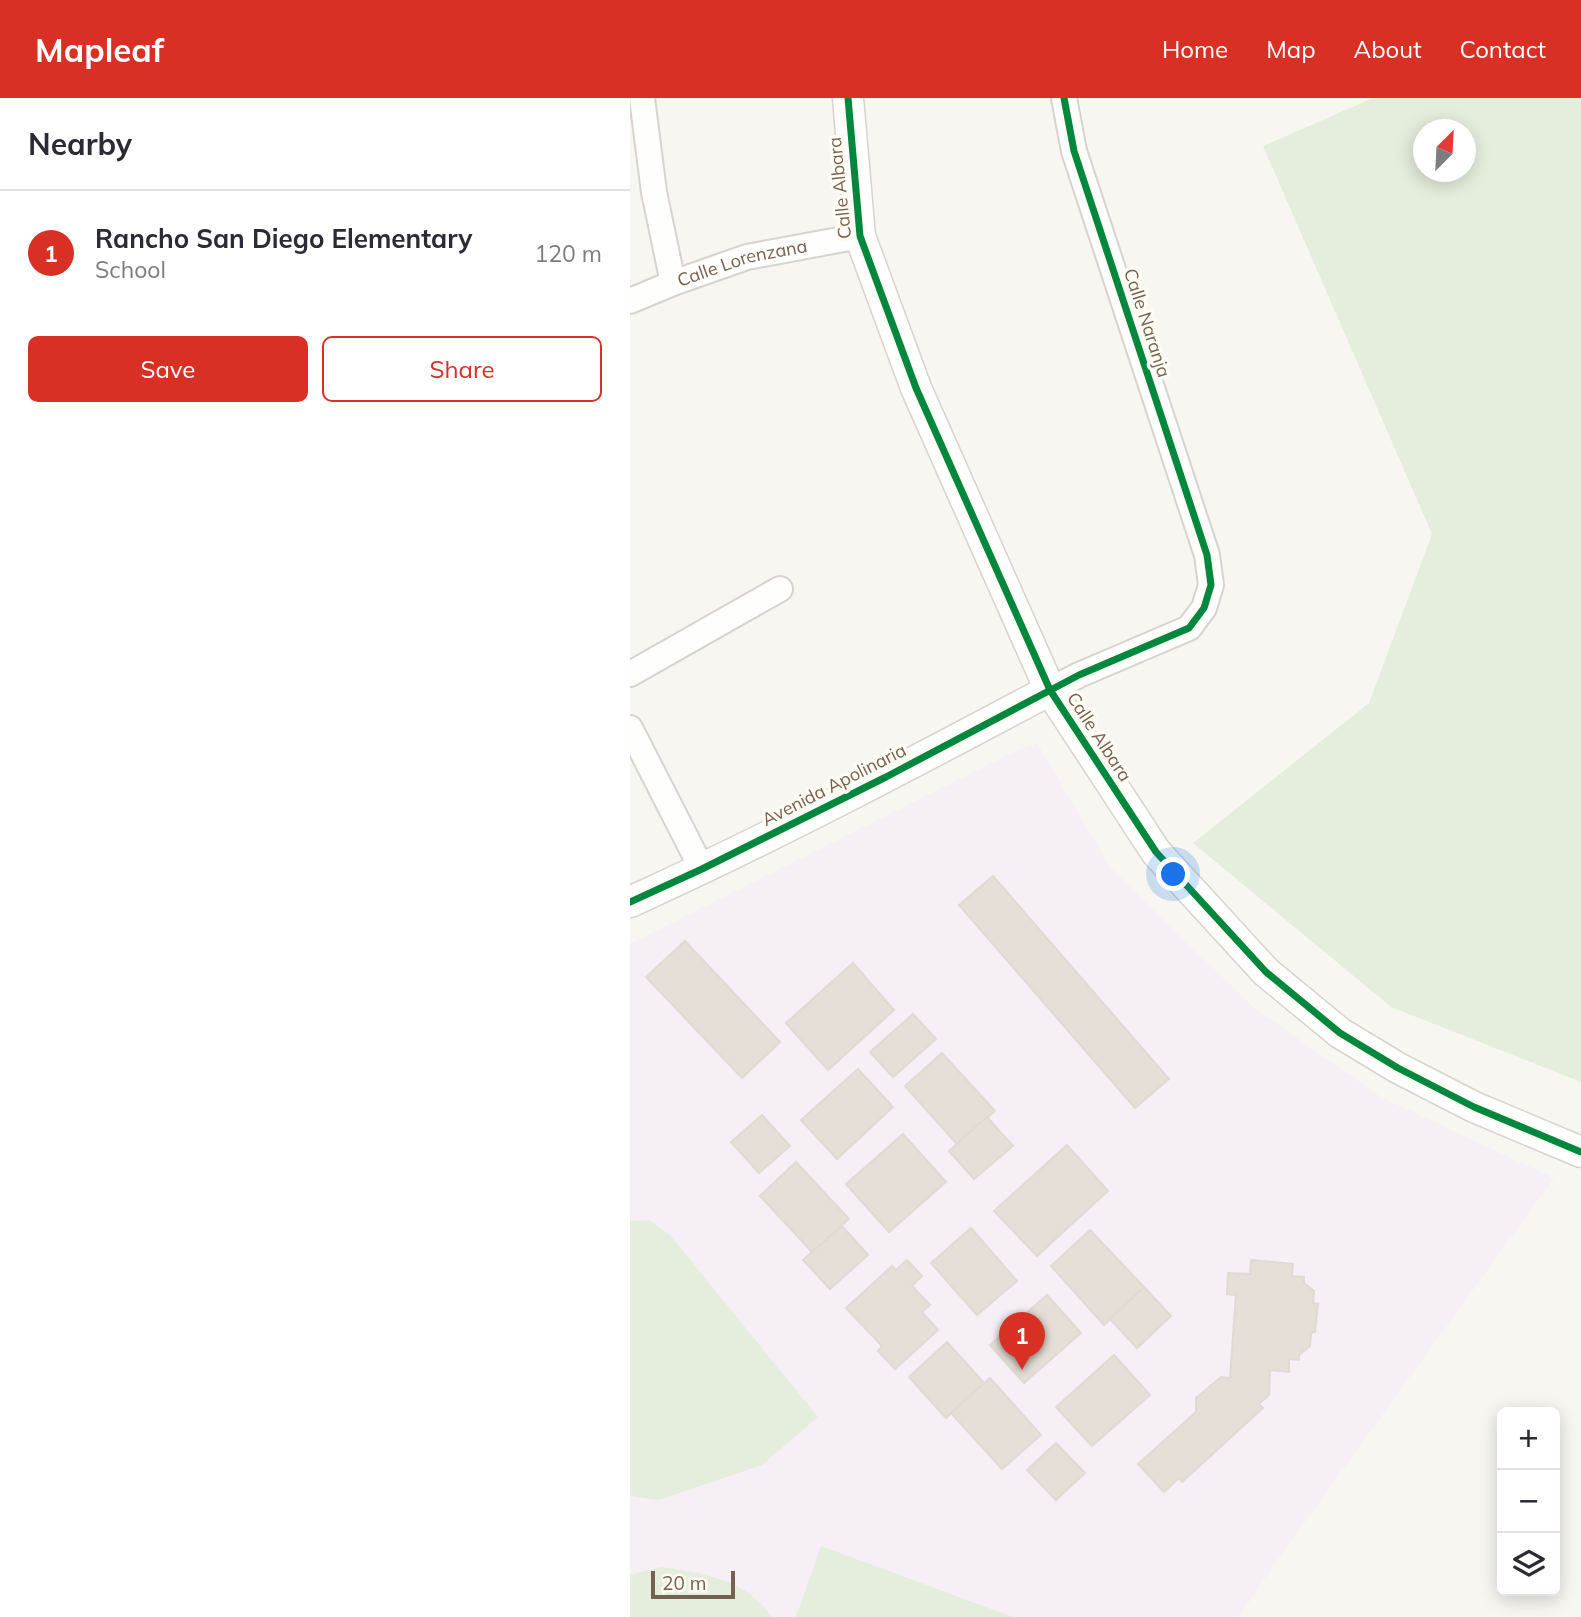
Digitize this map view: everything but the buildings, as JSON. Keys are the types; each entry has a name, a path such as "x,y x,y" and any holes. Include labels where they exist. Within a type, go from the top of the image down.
{"street":[{"path":"642,98 654,192 673,283"},
{"name":"Calle Albara","path":"848,98 860,236 916,388 1049,690 1156,852 1266,972 1340,1033 1398,1068 1474,1107 1581,1152"},
{"name":"Calle Naranja","path":"1049,690 1189,628 1204,608 1211,585 1207,555 1073,150 1064,98"},
{"name":"Calle Lorenzana","path":"630,301 747,257 860,236"},
{"path":"630,674 780,589"},
{"name":"Avenida Apolinaria","path":"630,902 886,777 1049,690"},
{"path":"630,728 702,869"}],"shaded area":[{"path":"1037,743 1111,868 1253,1007 1381,1097 1554,1178 1239,1617 630,1617 630,944 1013,752"}],"green space":[{"path":"1373,98 1581,98 1581,1082 1391,1007 1193,843 1369,703 1432,534 1263,146"},
{"path":"649,1220 670,1235 818,1417 762,1465 659,1500 630,1496 630,1221"},
{"path":"821,1546 1013,1617 796,1617"},
{"path":"661,1567 708,1575 737,1586 761,1604 771,1617 630,1617 630,1575"}],"cycle path":[{"path":"848,98 860,236 916,388 1050,690 1156,852 1266,972 1340,1033 1398,1068 1474,1107 1581,1152"},
{"path":"630,902 886,777 1079,675 1189,628 1204,608 1211,585 1207,555 1074,151 1064,98"}],"place":[{"name":"Rancho San Diego Elementary","path":"1022,1370"}]}
